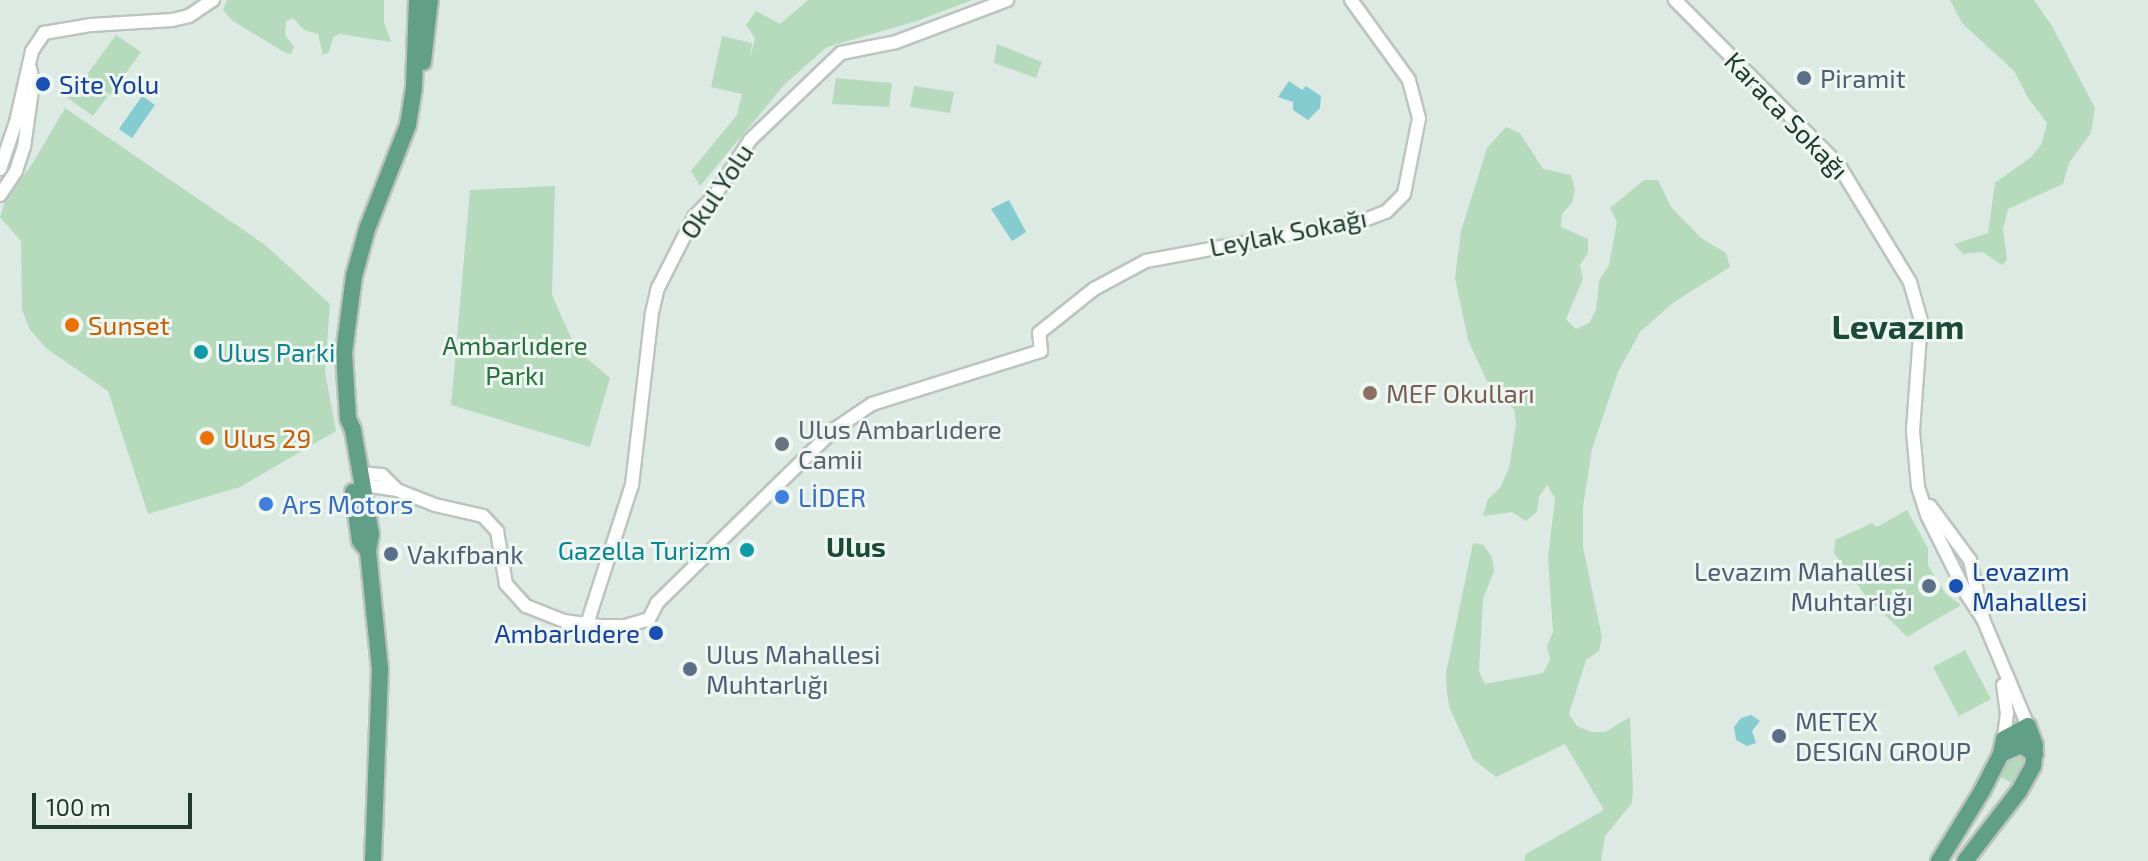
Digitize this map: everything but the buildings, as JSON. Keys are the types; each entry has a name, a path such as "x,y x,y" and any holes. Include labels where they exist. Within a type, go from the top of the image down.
{"main road":[{"path":"373,861 380,669 368,551 360,541 357,453 348,418 344,353 354,276 367,229 402,149 414,86 417,0"},
{"path":"414,86 422,66 430,0"},
{"path":"348,418 344,440 356,480"},
{"path":"1939,861 2002,747 2028,726 2035,754 2019,791 1965,861"},
{"path":"2002,747 2021,745 2035,754"}],"street":[{"path":"0,169 37,41 54,29 172,20 189,16 213,0"},
{"name":"Okul Yolu","path":"587,624 632,485 652,313 658,288 694,217 715,195 750,140 841,53 896,42 1007,0"},
{"name":"Leylak Sokağı","path":"587,624 625,626 649,619 657,603 835,429 872,404 1041,351 1039,333 1094,289 1146,261 1362,221 1386,212 1404,194 1419,118 1409,80 1351,0"},
{"name":"Karaca Sokağı","path":"1675,0 1838,164 1910,282 1921,321 1913,431 1918,487"},
{"path":"0,195 16,171 24,147 33,83 30,65"},
{"path":"357,453 397,490"},
{"path":"356,480 382,475"},
{"path":"356,480 483,516 497,531 506,584 526,606 564,621 587,624"},
{"path":"1918,487 1972,568 1983,619 2028,726"},
{"path":"1918,487 1927,515 1983,619"},
{"path":"1949,557 1963,551"},
{"path":"1957,574 1972,568"},
{"path":"2001,666 2007,713 2002,747"}],"green space":[{"path":"227,0 384,0 384,22 391,42 340,34 333,37 329,52 323,55 318,34 304,30 293,18 286,21 285,35 294,47 291,54 233,21 223,10"},
{"path":"808,0 972,0 917,21 827,47 785,84 700,186 691,171 737,115 742,94 711,87 722,36 752,43 750,59 755,38 746,25 756,11 780,24"},
{"path":"1950,0 2034,0 2052,26 2095,108 2091,133 2069,163 2063,184 2008,209 2003,229 2007,260 2002,265 1983,252 1963,254 1954,244 1988,233 1995,183 2031,157 2041,145 2047,123 2028,98 2014,71 1962,23"},
{"path":"116,35 141,52 110,95 85,77"},
{"path":"997,44 1042,62 1036,78 994,63"},
{"path":"80,77 108,96 93,116 66,97"},
{"path":"836,78 892,83 889,107 832,104"},
{"path":"914,86 954,92 950,113 910,107"},
{"path":"65,108 264,244 330,304 325,372 336,431 240,487 148,514 108,391 47,349 30,330 22,310 21,241 0,217 6,198 31,166"},
{"path":"1506,127 1520,133 1543,169 1571,175 1575,190 1572,203 1562,214 1561,227 1588,239 1588,253 1580,265 1583,279 1566,319 1576,329 1589,323 1596,310 1599,281 1609,265 1617,222 1610,208 1644,180 1658,180 1671,207 1701,238 1726,253 1730,267 1674,302 1640,332 1618,372 1592,449 1583,507 1583,547 1602,637 1599,651 1586,660 1569,714 1577,726 1591,732 1605,732 1630,717 1633,789 1632,803 1605,836 1601,861 1524,861 1526,854 1604,810 1565,744 1496,777 1473,759 1450,709 1447,694 1446,673 1473,543 1483,545 1492,557 1494,571 1483,599 1479,671 1485,684 1543,673 1550,660 1547,646 1553,632 1548,558 1555,498 1547,485 1539,497 1537,512 1526,521 1512,512 1483,516 1488,499 1500,488 1509,468 1516,424 1514,409 1492,392 1468,340 1455,278 1461,231 1487,148"},
{"name":"Ambarlıdere Parkı","path":"555,186 552,295 576,349 610,378 590,447 451,405 470,190"},
{"path":"1907,510 1928,548 1928,565 1945,593 1961,605 1907,637 1865,595 1834,553 1835,540 1872,523 1877,527"},
{"path":"1965,650 1991,699 1959,716 1933,667"},
{"path":"2024,753 2024,764 2013,784 1999,776 2011,756"}],"water":[{"path":"1289,81 1302,90 1306,86 1321,96 1320,108 1308,120 1293,110 1293,102 1278,97"},
{"path":"142,96 155,105 132,138 119,129"},
{"path":"1009,200 1026,232 1012,241 991,209"},
{"path":"1751,715 1760,721 1752,731 1756,743 1747,746 1736,740 1734,727 1741,718"}],"place":[{"name":"Piramit","path":"1804,78"},
{"name":"Site Yolu","path":"43,84"},
{"name":"Sunset","path":"72,325"},
{"name":"Ulus Parki","path":"201,352"},
{"name":"MEF Okulları","path":"1370,393"},
{"name":"Ulus 29","path":"207,438"},
{"name":"Ulus Ambarlıdere Camii","path":"782,444"},
{"name":"LİDER","path":"782,497"},
{"name":"Ars Motors","path":"266,504"},
{"name":"Gazella Turizm","path":"747,550"},
{"name":"Vakıfbank","path":"391,554"},
{"name":"Levazım Mahallesi Muhtarlığı","path":"1929,586"},
{"name":"Levazım Mahallesi","path":"1956,586"},
{"name":"Ambarlıdere","path":"656,633"},
{"name":"Ulus Mahallesi Muhtarlığı","path":"690,669"},
{"name":"METEX DESIGN GROUP","path":"1779,736"}],"district":[{"name":"Levazım","path":"1898,326"},
{"name":"Ulus","path":"856,546"}]}
